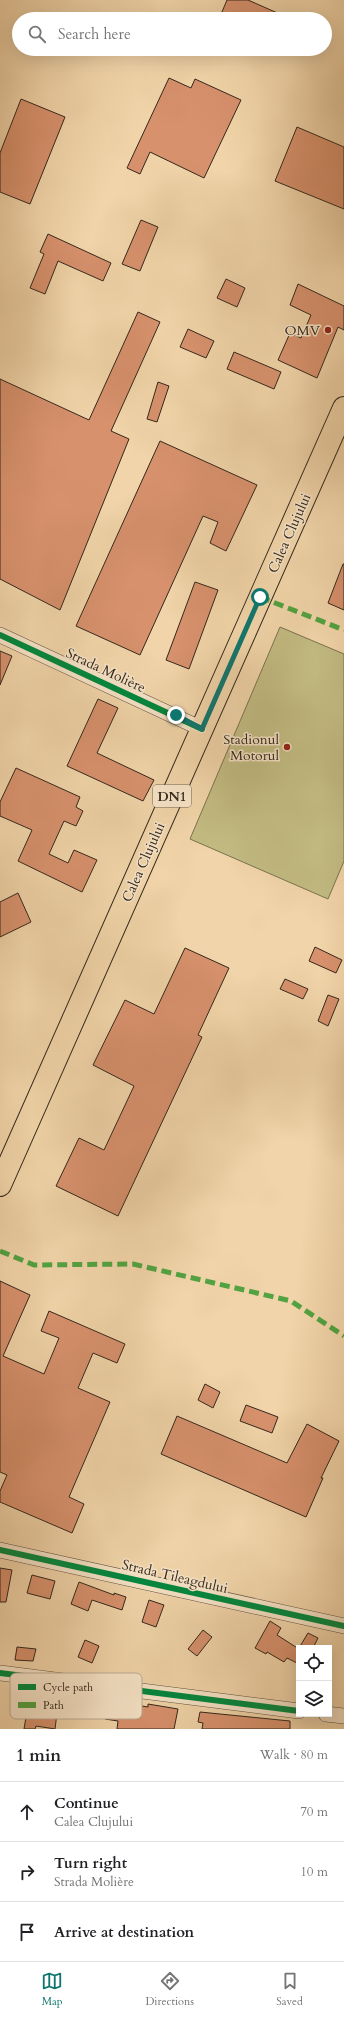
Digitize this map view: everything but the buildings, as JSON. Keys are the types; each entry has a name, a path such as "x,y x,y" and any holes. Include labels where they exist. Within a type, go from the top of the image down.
{"main road":[{"name":"Calea Clujului","path":"0,1185 344,408"}],"street":[{"name":"Strada Molière","path":"0,635 202,729"},
{"name":"Strada Tileagdului","path":"0,1550 344,1626"},
{"path":"0,1673 10,1674"},
{"path":"142,1691 296,1711"},
{"path":"332,1715 344,1716"}],"shaded area":[{"name":"Stadionul Motorul","path":"280,627 344,654 344,861 328,899 190,839"}],"marked path":[{"path":"260,597 344,630"},
{"path":"0,1251 34,1265 133,1264 291,1301 344,1336"}],"cycle path":[{"path":"0,635 202,729"},
{"path":"0,1550 344,1626"},
{"path":"0,1673 10,1674"},
{"path":"142,1691 296,1711"}],"place":[{"name":"OMV","path":"328,330"},
{"name":"Stadionul Motorul","path":"287,747"}],"route":[{"path":"176,715 202,729 260,597"}]}
